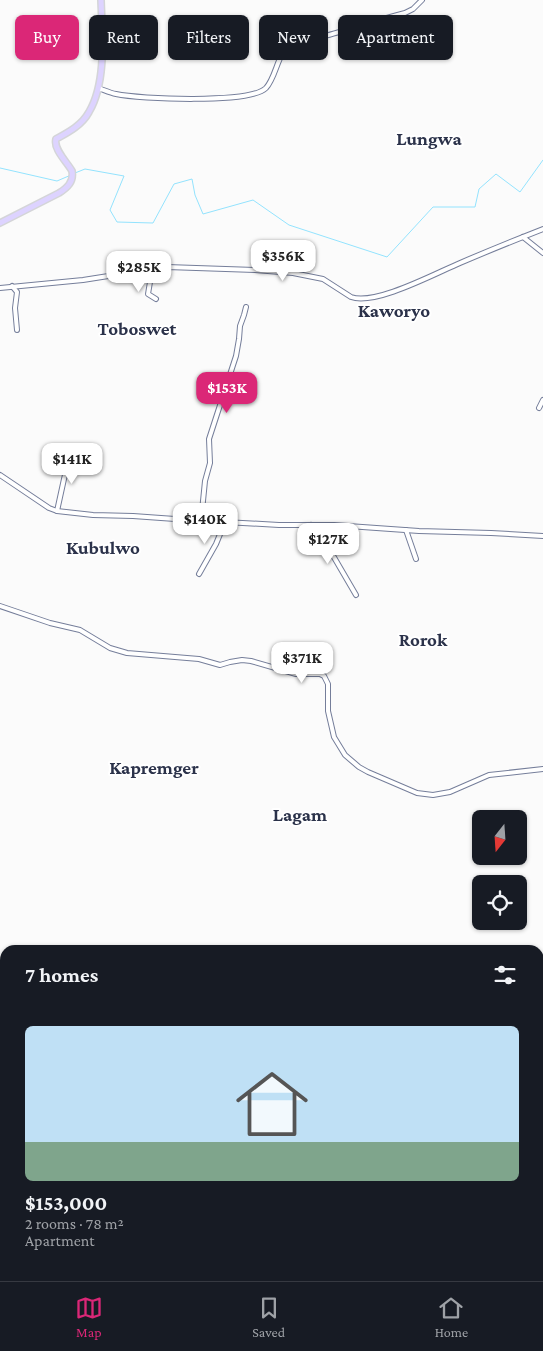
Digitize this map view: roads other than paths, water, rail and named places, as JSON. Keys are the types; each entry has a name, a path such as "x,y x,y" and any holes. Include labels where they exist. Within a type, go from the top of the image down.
{"main road":[{"path":"0,223 59,193 71,183 72,171 56,147 55,142 56,138 72,130 89,112 98,88 102,58 101,0"}],"street":[{"path":"98,88 116,94 196,100 209,100 255,93 266,88 282,54 291,43 340,32 405,13 422,0"},
{"path":"0,288 83,280 145,268 166,267 293,273 322,279 351,297 365,299 417,282 543,229"},
{"path":"523,237 543,254"},
{"path":"145,268 151,276 148,294 156,298"},
{"path":"12,286 17,292 15,308 17,330"},
{"path":"201,521 205,481 209,468 209,439 236,356 240,326 246,307"},
{"path":"539,408 543,400"},
{"path":"57,511 70,455"},
{"path":"0,475 40,503 57,511 201,521 279,525 334,525 543,536"},
{"path":"199,574 216,544 225,522"},
{"path":"311,525 328,547 356,595"},
{"path":"406,530 416,559"},
{"path":"0,606 50,623 80,630 110,648 127,653 199,659 220,665 242,660 296,674 320,674 324,676 328,684 328,712 334,737 345,755 359,767 417,793 433,795 450,792 489,775 543,769"}],"waterway":[{"path":"75,173 85,169 124,176 110,210 117,222 153,223 174,184 192,179 195,195 203,214 253,200 289,225 387,257 433,207 475,207 479,189 496,174 520,192 543,160"},
{"path":"0,168 57,181 71,175"}],"district":[{"name":"Lungwa","path":"429,138"},
{"name":"Kaworyo","path":"394,310"},
{"name":"Toboswet","path":"137,328"},
{"name":"Kubulwo","path":"103,547"},
{"name":"Rorok","path":"423,639"},
{"name":"Kapremger","path":"154,767"},
{"name":"Lagam","path":"300,814"}]}
